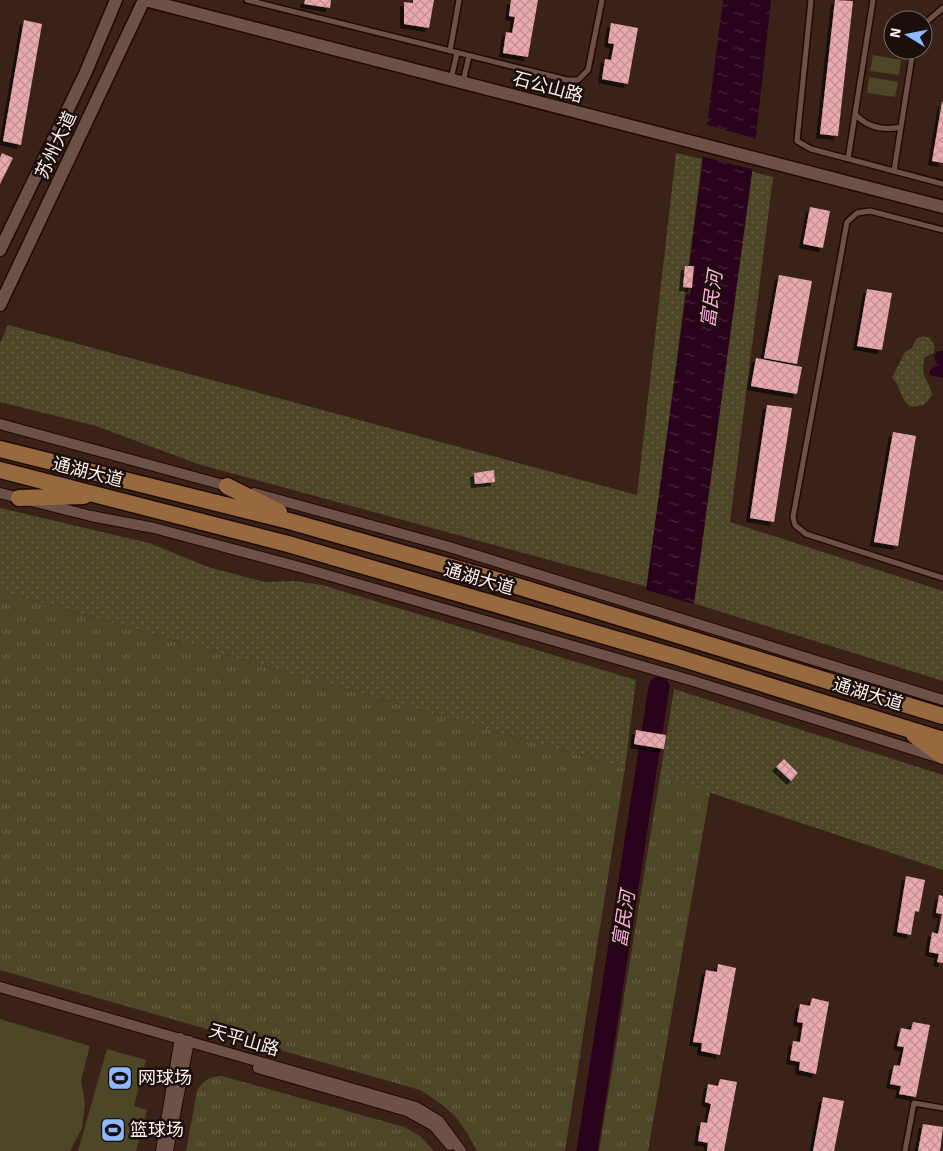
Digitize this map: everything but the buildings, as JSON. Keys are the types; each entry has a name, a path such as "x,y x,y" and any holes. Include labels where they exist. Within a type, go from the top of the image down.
{"main road":[{"name":"通湖大道","path":"0,449 308,527 500,581 943,716"},
{"name":"通湖大道","path":"0,470 288,544 900,725 943,740"},
{"path":"227,486 308,527"},
{"path":"19,498 102,496"},
{"path":"900,725 943,757"}],"street":[{"name":"苏州大道","path":"0,250 85,74 116,0"},
{"name":"苏州大道","path":"0,304 144,0"},
{"name":"石公山路","path":"144,0 943,207"},
{"path":"0,424 446,546 943,700"},
{"path":"0,493 91,516 154,528 303,568 690,680 943,757"},
{"name":"天平山路","path":"0,987 407,1111 434,1126 453,1151"},
{"name":"天平山路","path":"0,994 416,1107 439,1121 461,1151"},
{"path":"161,1151 184,1043"},
{"path":"168,1151 184,1043"}],"lane":[{"path":"247,0 567,80 578,80 588,70 602,0"},
{"path":"450,51 459,0"},
{"path":"811,0 796,141 803,147 943,184"},
{"path":"848,159 873,0"},
{"path":"933,16 943,8"},
{"path":"457,52 457,81"},
{"path":"457,81 469,56"},
{"path":"894,171 911,60"},
{"path":"855,114 862,122 876,128 891,129 901,127"},
{"path":"943,230 870,211 857,213 848,222 793,517 795,525 806,534 943,578"},
{"path":"905,1151 914,1103 943,1108"}],"green space":[{"path":"873,55 883,57 883,60 901,60 899,75 870,71"},
{"path":"869,77 898,82 895,97 867,93"},
{"path":"676,153 702,159 648,587 198,464 96,426 0,402 0,343 8,325 637,495"},
{"path":"746,170 773,177 730,522 943,591 943,681 693,603"},
{"path":"923,336 930,338 935,347 933,353 924,358 923,373 932,395 924,405 911,407 904,400 898,385 892,378 905,352 912,348 916,339"},
{"path":"0,508 149,543 208,567 264,582 295,581 322,585 636,680 625,768 0,591"},
{"path":"0,591 625,768 565,1151 477,1151 460,1122 448,1109 420,1090 0,970"},
{"path":"674,689 943,775 943,870 660,776"},
{"path":"660,776 710,792 648,1151 599,1151"},
{"path":"0,1019 90,1046 81,1080 85,1104 82,1128 70,1151 0,1151"},
{"path":"107,1049 146,1060 134,1106 147,1110 136,1151 78,1151"},
{"path":"222,1076 404,1127 420,1136 434,1151 186,1151 197,1091 207,1079"}],"water":[{"path":"723,0 771,0 752,173 694,604 646,590 686,295 690,295 694,270 689,269"},
{"path":"938,351 943,351 943,378 929,375 930,370 936,364 934,355"}],"pier":[{"path":"705,124 757,139 755,170 700,156"},
{"path":"643,589 696,605 693,606 645,593"}],"waterway":[{"name":"富民河","path":"587,1151 659,687"}],"place":[{"name":"网球场","path":"120,1078"},
{"name":"篮球场","path":"113,1130"}]}
